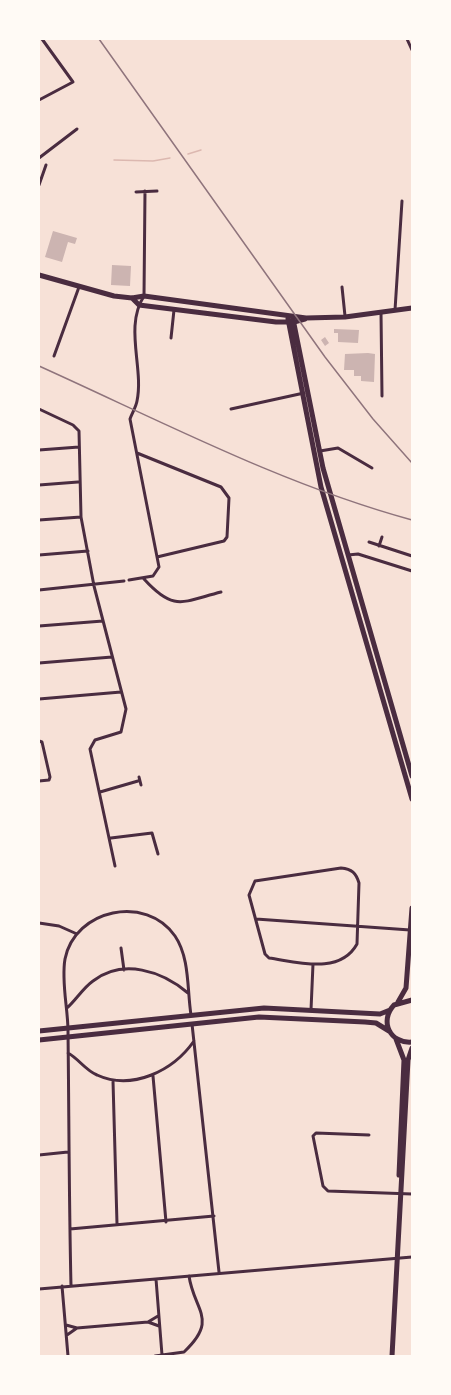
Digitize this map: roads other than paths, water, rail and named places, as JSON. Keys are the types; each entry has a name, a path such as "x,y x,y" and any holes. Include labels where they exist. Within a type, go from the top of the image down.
{"main road":[{"path":"39,275 79,287 132,298 144,296 304,318 345,317 412,308"},
{"path":"132,298 140,304 174,310 293,322 304,318"},
{"path":"291,315 323,497 344,556 410,773 412,799"},
{"path":"305,393 333,500 344,556"},
{"path":"39,1031 264,1008 380,1014 390,1010 398,1002 406,988 412,908"},
{"path":"398,1002 412,1000"},
{"path":"389,1031 387,1022 390,1010"},
{"path":"39,1040 260,1017 376,1023 389,1031 396,1039 404,1060 398,1162 400,1183"},
{"path":"396,1039 412,1042"},
{"path":"392,1356 400,1183 408,1060 412,1048"}],"street":[{"path":"39,100 73,82 42,39"},
{"path":"407,39 412,50"},
{"path":"39,159 77,129"},
{"path":"39,185 46,165"},
{"path":"144,579 158,572 131,417 137,403 136,331 140,304 144,296 145,191"},
{"path":"136,192 157,191"},
{"path":"395,311 402,201"},
{"path":"54,356 79,287"},
{"path":"342,287 345,317"},
{"path":"171,338 174,310"},
{"path":"381,312 382,396"},
{"path":"171,330 178,330"},
{"path":"231,409 305,393"},
{"path":"39,409 77,427 81,517 94,585 126,710 122,730 117,735 97,739 90,747 116,866"},
{"path":"39,450 79,447"},
{"path":"319,451 338,448 372,468"},
{"path":"136,452 221,487 229,498 227,537 224,541 157,557"},
{"path":"39,485 78,482"},
{"path":"39,520 81,517"},
{"path":"379,546 382,537"},
{"path":"369,542 412,556"},
{"path":"39,555 88,551"},
{"path":"344,556 355,553 412,570"},
{"path":"39,590 116,584 139,578 144,579 169,601 179,603 220,592"},
{"path":"39,626 103,621"},
{"path":"39,663 112,657"},
{"path":"39,699 122,692"},
{"path":"39,741 42,742 50,777 49,780 39,781"},
{"path":"100,792 138,779 141,785"},
{"path":"111,838 152,832 158,854"},
{"path":"349,869 356,874 359,883 357,944 342,962 313,964 269,958 265,954 256,919 249,895 255,880 349,869"},
{"path":"71,1286 68,1021 65,958 77,934 97,917 131,910 150,916 166,925 176,937 184,956 191,1015"},
{"path":"256,919 411,930"},
{"path":"39,923 59,926 77,934"},
{"path":"121,948 124,970"},
{"path":"311,1010 313,964"},
{"path":"67,1008 92,981 107,972 149,970 167,977 188,993"},
{"path":"192,1024 219,1273"},
{"path":"68,1053 96,1075 113,1081 153,1076 182,1058 195,1040"},
{"path":"153,1076 166,1222"},
{"path":"113,1081 117,1224"},
{"path":"369,1135 316,1133 313,1136 323,1186 328,1191 412,1194"},
{"path":"39,1155 68,1152"},
{"path":"70,1229 214,1216"},
{"path":"39,1289 412,1257"},
{"path":"155,1356 184,1352 199,1335 202,1322 201,1308 192,1290 189,1276"},
{"path":"156,1279 162,1355"},
{"path":"62,1286 68,1356"},
{"path":"148,1322 158,1316"},
{"path":"66,1324 78,1328 148,1322 159,1326"},
{"path":"66,1335 78,1328"},
{"path":"184,1352 189,1356"}],"waterway":[{"path":"188,154 201,150"},
{"path":"114,160 153,161 170,158"}],"railway":[{"path":"99,39 325,357 373,419 412,463"},
{"path":"39,366 269,470 364,506 412,520"}]}
